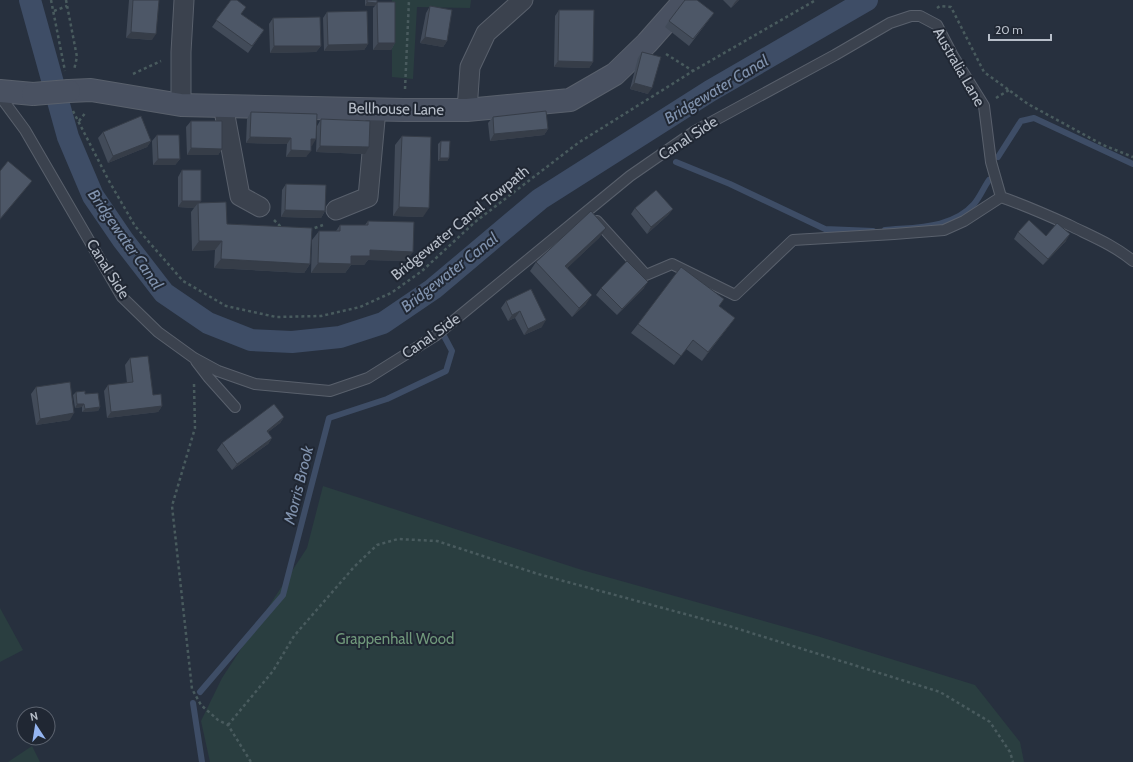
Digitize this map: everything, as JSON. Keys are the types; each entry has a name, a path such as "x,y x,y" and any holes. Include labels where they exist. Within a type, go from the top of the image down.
{"street":[{"path":"181,104 181,52 184,0"},
{"path":"466,110 470,67 486,33 522,0"},
{"name":"Bellhouse Lane","path":"0,91 33,94 70,87 181,104 404,110 466,110 570,100 615,74 647,43 685,0"},
{"path":"223,105 240,196 260,207"},
{"path":"336,210 368,197 376,109"}],"lane":[{"name":"Canal Side","path":"0,96 25,130 122,296 158,332 194,358 218,371 256,384 330,391 368,378 435,336 630,176 695,131 835,55 890,23 910,16 920,16"},
{"name":"Australia Lane","path":"920,16 937,25 984,106 991,162 1001,197"},
{"path":"588,212 646,276 672,264 735,295 793,240 944,230 964,221 1001,197 1026,206 1087,234 1121,251 1133,261"},
{"path":"194,358 209,378 235,407"}],"path":[{"name":"Bridgewater Canal Towpath","path":"51,0 79,121 135,226 183,281 226,306 276,317 321,316 360,307 391,293 422,271 475,222 578,143 693,71 816,0"},
{"path":"66,0 77,57 70,87"},
{"path":"404,110 410,0"},
{"path":"54,11 67,6"},
{"path":"920,16 940,6 951,7 984,72 1028,104 1103,145 1133,157"},
{"path":"647,43 693,71"},
{"path":"79,121 86,113"},
{"path":"260,207 286,231"},
{"path":"306,231 326,224 336,210"},
{"path":"194,358 196,428 172,506 192,689 201,705 218,720 228,725 251,762"},
{"path":"228,725 273,671 294,636 354,567 377,546 398,539 437,542 538,574 729,626 940,692 990,722 1010,752 1013,762"}],"green space":[{"path":"392,0 471,0 470,8 417,7 413,79 392,77"},
{"name":"Grappenhall Wood","path":"323,486 582,570 817,636 975,685 1020,742 1024,762 210,762 201,721 222,678 307,548"},
{"path":"0,608 23,650 0,662"},
{"path":"32,746 40,762 8,762"}],"building":[{"path":"133,0 159,0 156,34 131,32"},
{"path":"231,0 237,0 246,7 241,14 264,30 252,46 216,20"},
{"path":"367,0 377,0 377,3 367,2"},
{"path":"685,0 697,0 714,13 693,39 669,21"},
{"path":"377,2 395,2 395,43 378,43"},
{"path":"430,6 452,10 447,41 425,37"},
{"path":"559,10 594,10 593,62 558,61"},
{"path":"367,11 368,44 328,45 327,12"},
{"path":"320,17 321,46 274,46 273,18"},
{"path":"642,52 661,57 652,88 634,83"},
{"path":"546,111 548,129 494,134 493,117"},
{"path":"251,112 317,114 316,139 311,139 311,151 291,150 291,138 250,137"},
{"path":"141,116 151,141 113,156 103,132"},
{"path":"321,119 370,121 369,147 320,146"},
{"path":"191,121 222,121 222,149 191,148"},
{"path":"157,135 179,135 180,159 158,159"},
{"path":"402,136 431,137 429,208 399,207"},
{"path":"441,141 450,141 449,158 440,158"},
{"path":"8,161 32,181 0,219 0,171"},
{"path":"182,170 201,170 201,201 182,201"},
{"path":"286,184 326,185 325,211 285,210"},
{"path":"656,190 673,209 651,227 635,208"},
{"path":"226,202 227,224 312,228 310,264 221,259 222,241 199,241 198,203"},
{"path":"591,211 606,228 565,266 592,295 579,308 536,262"},
{"path":"1029,220 1046,236 1057,223 1070,234 1048,259 1018,232"},
{"path":"368,221 414,222 413,252 370,250 370,256 351,256 351,264 318,263 319,231 340,231 340,225 368,225"},
{"path":"627,261 648,282 622,309 601,288"},
{"path":"681,267 724,299 719,306 735,318 708,352 693,340 681,356 638,324"},
{"path":"531,289 546,320 528,329 520,311 512,315 506,301"},
{"path":"148,356 153,395 161,394 162,406 111,412 108,385 133,382 130,358"},
{"path":"70,382 74,413 40,419 36,387"},
{"path":"85,391 85,394 98,393 100,407 85,409 84,404 77,404 76,392"},
{"path":"274,404 284,417 267,431 272,438 237,464 222,443"}],"waterway":[{"name":"Bridgewater Canal","path":"30,0 68,137 93,196 123,240 164,293 208,323 251,340 292,342 340,337 383,323 433,289 540,199 710,91 867,0"},
{"path":"998,157 1021,121 1034,118 1133,164"},
{"path":"676,162 730,184 825,229 873,231"},
{"path":"885,230 921,227 955,218 974,204 989,180"},
{"name":"Morris Brook","path":"200,692 283,595 329,418 387,399 446,371 452,351 444,336"},
{"name":"Morris Brook","path":"193,703 202,762"}]}
